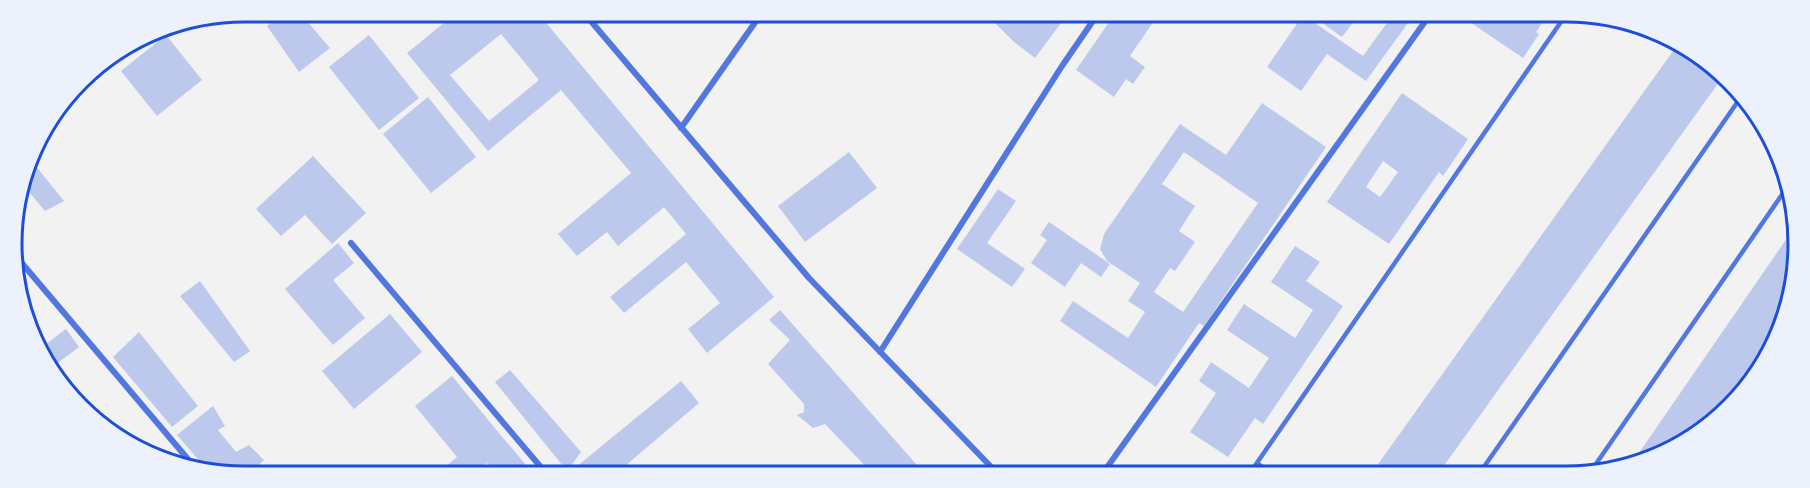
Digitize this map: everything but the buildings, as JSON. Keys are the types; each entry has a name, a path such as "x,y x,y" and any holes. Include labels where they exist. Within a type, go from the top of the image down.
{"street":[{"path":"592,22 808,278 990,466"},
{"path":"681,128 755,22"},
{"path":"880,352 1092,22"},
{"path":"1108,466 1425,22"},
{"path":"351,243 540,466"},
{"path":"23,265 187,458"}],"lane":[{"path":"1255,466 1561,22"},
{"path":"1485,466 1737,103"},
{"path":"1596,464 1782,195"},
{"path":"1257,463 1261,466"}]}
